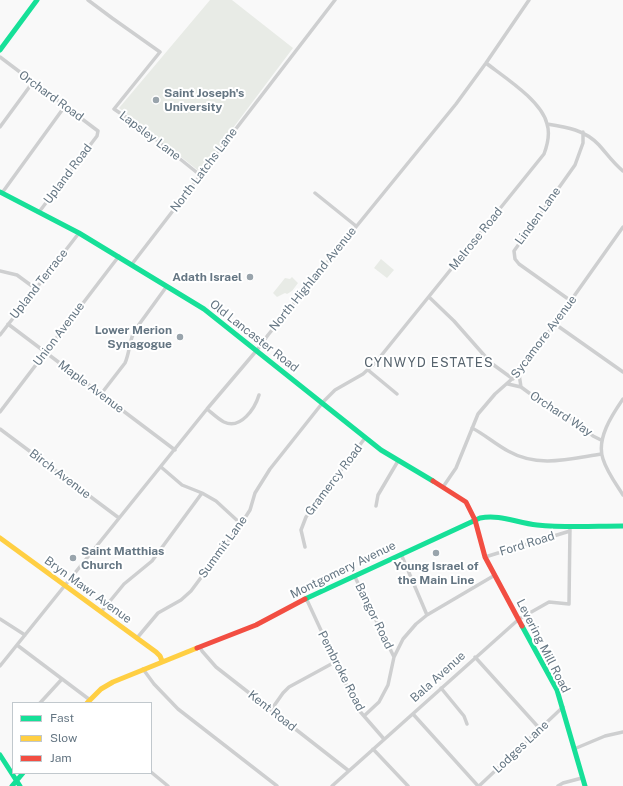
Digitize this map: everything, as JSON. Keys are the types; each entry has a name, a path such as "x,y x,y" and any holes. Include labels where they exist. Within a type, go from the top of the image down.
{"main road":[{"path":"0,50 37,0"},
{"name":"Old Lancaster Road","path":"1,193 78,233 132,264 204,309 365,438 398,461 444,487 466,502 474,520"},
{"name":"Montgomery Avenue","path":"88,701 104,687 162,661 256,625 306,598 474,520 492,516 534,525 570,529 623,526"},
{"name":"Levering Mill Road","path":"474,520 485,557 557,690 585,786"},
{"name":"Bryn Mawr Avenue","path":"0,538 137,638 160,656 162,661"},
{"path":"0,755 20,786"},
{"path":"12,786 22,774"}],"street":[{"name":"Lapsley Lane","path":"88,0 160,52 114,109 139,126 200,175"},
{"name":"North Latchs Lane","path":"132,264 335,0"},
{"name":"North Highland Avenue","path":"0,666 175,450 206,409 257,350 456,104 529,0"},
{"name":"Orchard Road","path":"0,57 97,130 97,136"},
{"path":"486,63 536,104 548,124 569,127 583,132 591,138 623,172"},
{"path":"0,127 33,82"},
{"path":"1,193 65,106"},
{"name":"Melrose Road","path":"323,404 335,390 368,370 541,158 548,140 548,124"},
{"name":"Linden Lane","path":"571,301 519,264 515,259 514,251 575,165 583,142 583,132"},
{"name":"Upland Road","path":"39,212 97,136"},
{"path":"583,142 591,138"},
{"path":"315,193 356,226"},
{"name":"Sycamore Avenue","path":"444,487 456,468 476,417 485,404 519,374 623,227"},
{"name":"Upland Terrace","path":"0,335 78,233"},
{"name":"Union Avenue","path":"0,412 118,256"},
{"path":"0,271 17,275 36,289"},
{"path":"101,394 125,363 135,330 168,286"},
{"path":"429,297 454,321 491,363 513,379"},
{"name":"Maple Avenue","path":"8,324 175,450"},
{"path":"555,324 623,372"},
{"path":"368,370 397,394"},
{"name":"Orchard Way","path":"519,374 521,387"},
{"name":"Orchard Way","path":"508,384 521,387 536,398 573,420 593,436 602,440"},
{"path":"206,409 224,422 230,424 236,423 245,417 257,401 259,394"},
{"path":"623,399 614,412 602,440 601,454 609,473 623,495"},
{"name":"Summit Lane","path":"137,638 161,610 181,600 191,590 241,524 250,510 255,493 261,482 323,404"},
{"path":"472,428 506,450 527,459 537,461 557,461 601,454"},
{"name":"Birch Avenue","path":"0,429 119,518"},
{"name":"Gramercy Road","path":"305,547 301,530 306,517 365,438"},
{"path":"376,506 378,495 398,461"},
{"path":"161,467 182,485 202,493 223,507 241,524"},
{"path":"102,612 124,584 152,561 202,493"},
{"name":"Ford Road","path":"485,557 570,529"},
{"name":"Bala Avenue","path":"332,786 519,619 549,602 569,604 570,529"},
{"path":"401,554 427,615"},
{"name":"Bangor Road","path":"354,575 394,657"},
{"path":"364,716 379,702 388,685 394,657 403,639 416,624 427,615 494,575"},
{"name":"Pembroke Road","path":"306,598 358,708 384,739"},
{"path":"0,619 25,635"},
{"path":"17,645 88,701"},
{"name":"Kent Road","path":"200,646 202,651 216,667 349,771"},
{"path":"475,657 540,729"},
{"path":"271,710 283,692 289,687 336,662"},
{"path":"143,669 154,684 178,709 277,786"},
{"path":"41,702 62,679"},
{"path":"441,688 464,716 467,724"},
{"name":"Lodges Lane","path":"479,786 563,707"},
{"path":"413,714 479,786"},
{"path":"574,749 605,736 623,732"},
{"path":"373,749 408,786"},
{"path":"152,773 168,786"},
{"path":"558,786 563,783 582,778"}],"shaded area":[{"path":"210,0 232,0 293,48 200,172 119,108"},
{"path":"381,259 394,270 387,278 374,268"},
{"path":"292,277 298,283 292,291 277,297 273,293 285,278 290,279"}],"traffic: fast":[{"path":"0,50 37,0"},
{"path":"0,192 79,233 204,309 381,450 433,481"},
{"path":"305,599 480,518 495,517 548,526 623,526"},
{"path":"522,626 557,690 585,786"},
{"path":"0,755 12,774"},
{"path":"12,774 20,786"},
{"path":"12,786 22,774"}],"traffic: slow":[{"path":"0,538 156,652 162,661"},
{"path":"88,702 101,689 113,682 197,648"}],"traffic: jam":[{"path":"433,481 466,502 475,520 485,557 522,626"},
{"path":"197,648 256,625 305,599"}],"place":[{"name":"Saint Joseph's University","path":"156,100"},
{"name":"Adath Israel","path":"250,277"},
{"name":"Lower Merion Synagogue","path":"180,337"},
{"name":"Young Israel of the Main Line","path":"436,553"},
{"name":"Saint Matthias Church","path":"73,558"}],"district":[{"name":"CYNWYD ESTATES","path":"429,363"}]}
